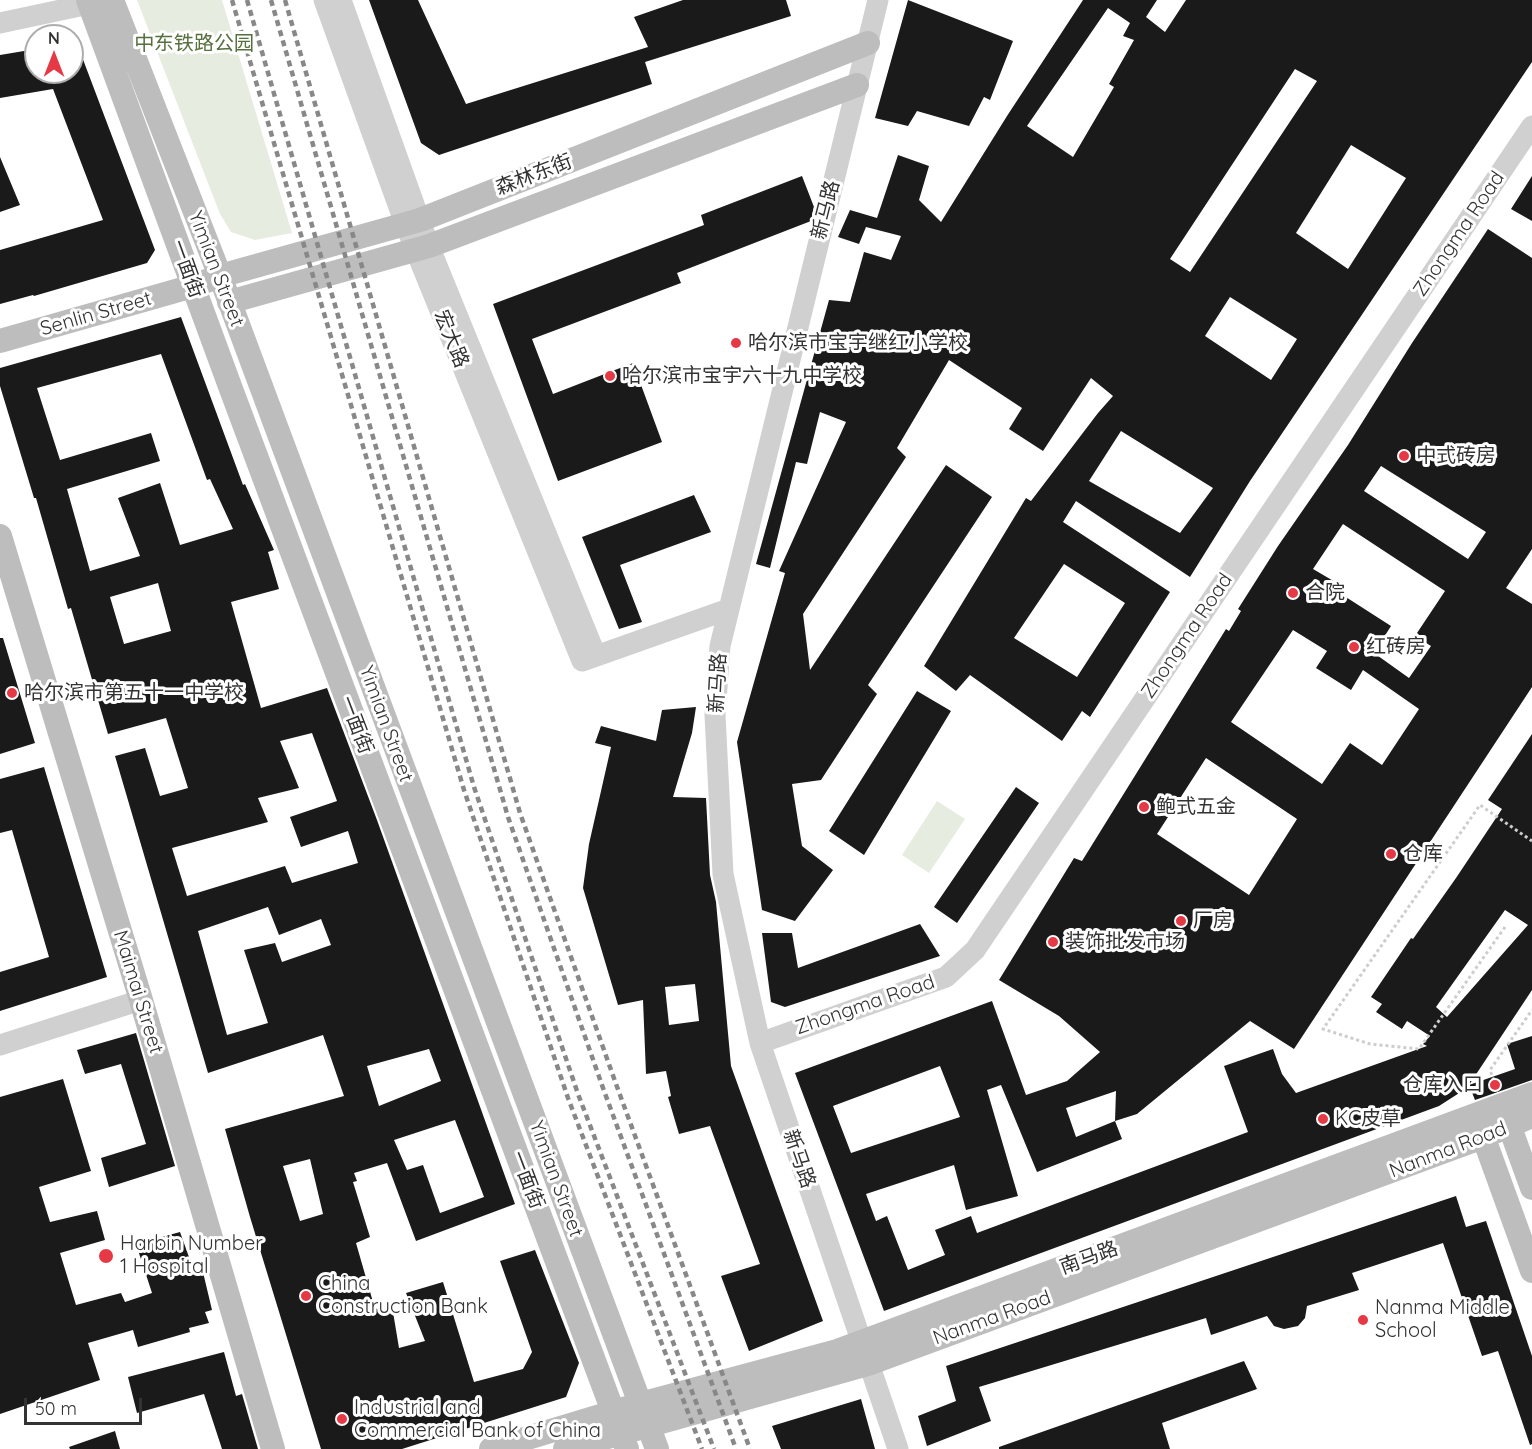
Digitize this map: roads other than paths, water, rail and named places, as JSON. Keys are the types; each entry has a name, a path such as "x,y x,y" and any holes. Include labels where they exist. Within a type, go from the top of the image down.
{"main road":[{"name":"Yimian Street","path":"96,1 220,276 657,1449"},
{"name":"一面街","path":"96,1 193,286 621,1431"},
{"name":"森林东街","path":"193,286 220,276 412,222 868,43"},
{"name":"森林东街","path":"229,302 422,248 856,85"},
{"name":"Senlin Street","path":"0,341 193,286"},
{"name":"Maimai Street","path":"0,536 141,1000 273,1449"},
{"name":"南马路","path":"864,1353 1475,1114 1506,1116 1532,1094"},
{"path":"1475,1114 1532,1271"},
{"name":"Nanma Road","path":"621,1431 644,1415 864,1353 1484,1137 1506,1116 1532,1116"},
{"path":"1506,1116 1532,1188"},
{"path":"491,1449 621,1431"},
{"path":"565,1449 621,1431"}],"street":[{"name":"宏大路","path":"324,0 582,661 729,609"},
{"name":"宏大路","path":"341,0 412,222"},
{"name":"新马路","path":"878,0 720,646 715,715 723,874 760,1043 898,1449"},
{"path":"0,23 96,1"},
{"name":"Zhongma Road","path":"760,1043 946,977 975,950 1532,126"},
{"path":"0,1045 141,1000"}],"railway":[{"path":"232,0 464,790 568,1098 702,1449"},
{"path":"247,0 474,787 578,1094 714,1449"},
{"path":"271,0 508,817 603,1088 736,1449"},
{"path":"285,0 520,813 616,1084 750,1449"}],"place":[{"name":"哈尔滨市宝宇继红小学校","path":"736,343"},
{"name":"哈尔滨市宝宇六十九中学校","path":"610,376"},
{"name":"中式砖房","path":"1404,456"},
{"name":"合院","path":"1293,593"},
{"name":"红砖房","path":"1354,647"},
{"name":"哈尔滨市第五十一中学校","path":"12,693"},
{"name":"鲍式五金","path":"1144,807"},
{"name":"仓库","path":"1391,854"},
{"name":"厂房","path":"1181,921"},
{"name":"装饰批发市场","path":"1053,942"},
{"name":"仓库入口","path":"1495,1085"},
{"name":"KC皮草","path":"1323,1119"},
{"name":"Harbin Number 1 Hospital","path":"106,1256"},
{"name":"China Construction Bank","path":"306,1296"},
{"name":"Nanma Middle School","path":"1363,1320"},
{"name":"Industrial and Commercial Bank of China","path":"342,1419"}],"park label":[{"name":"中东铁路公园","path":"194,44"}]}
